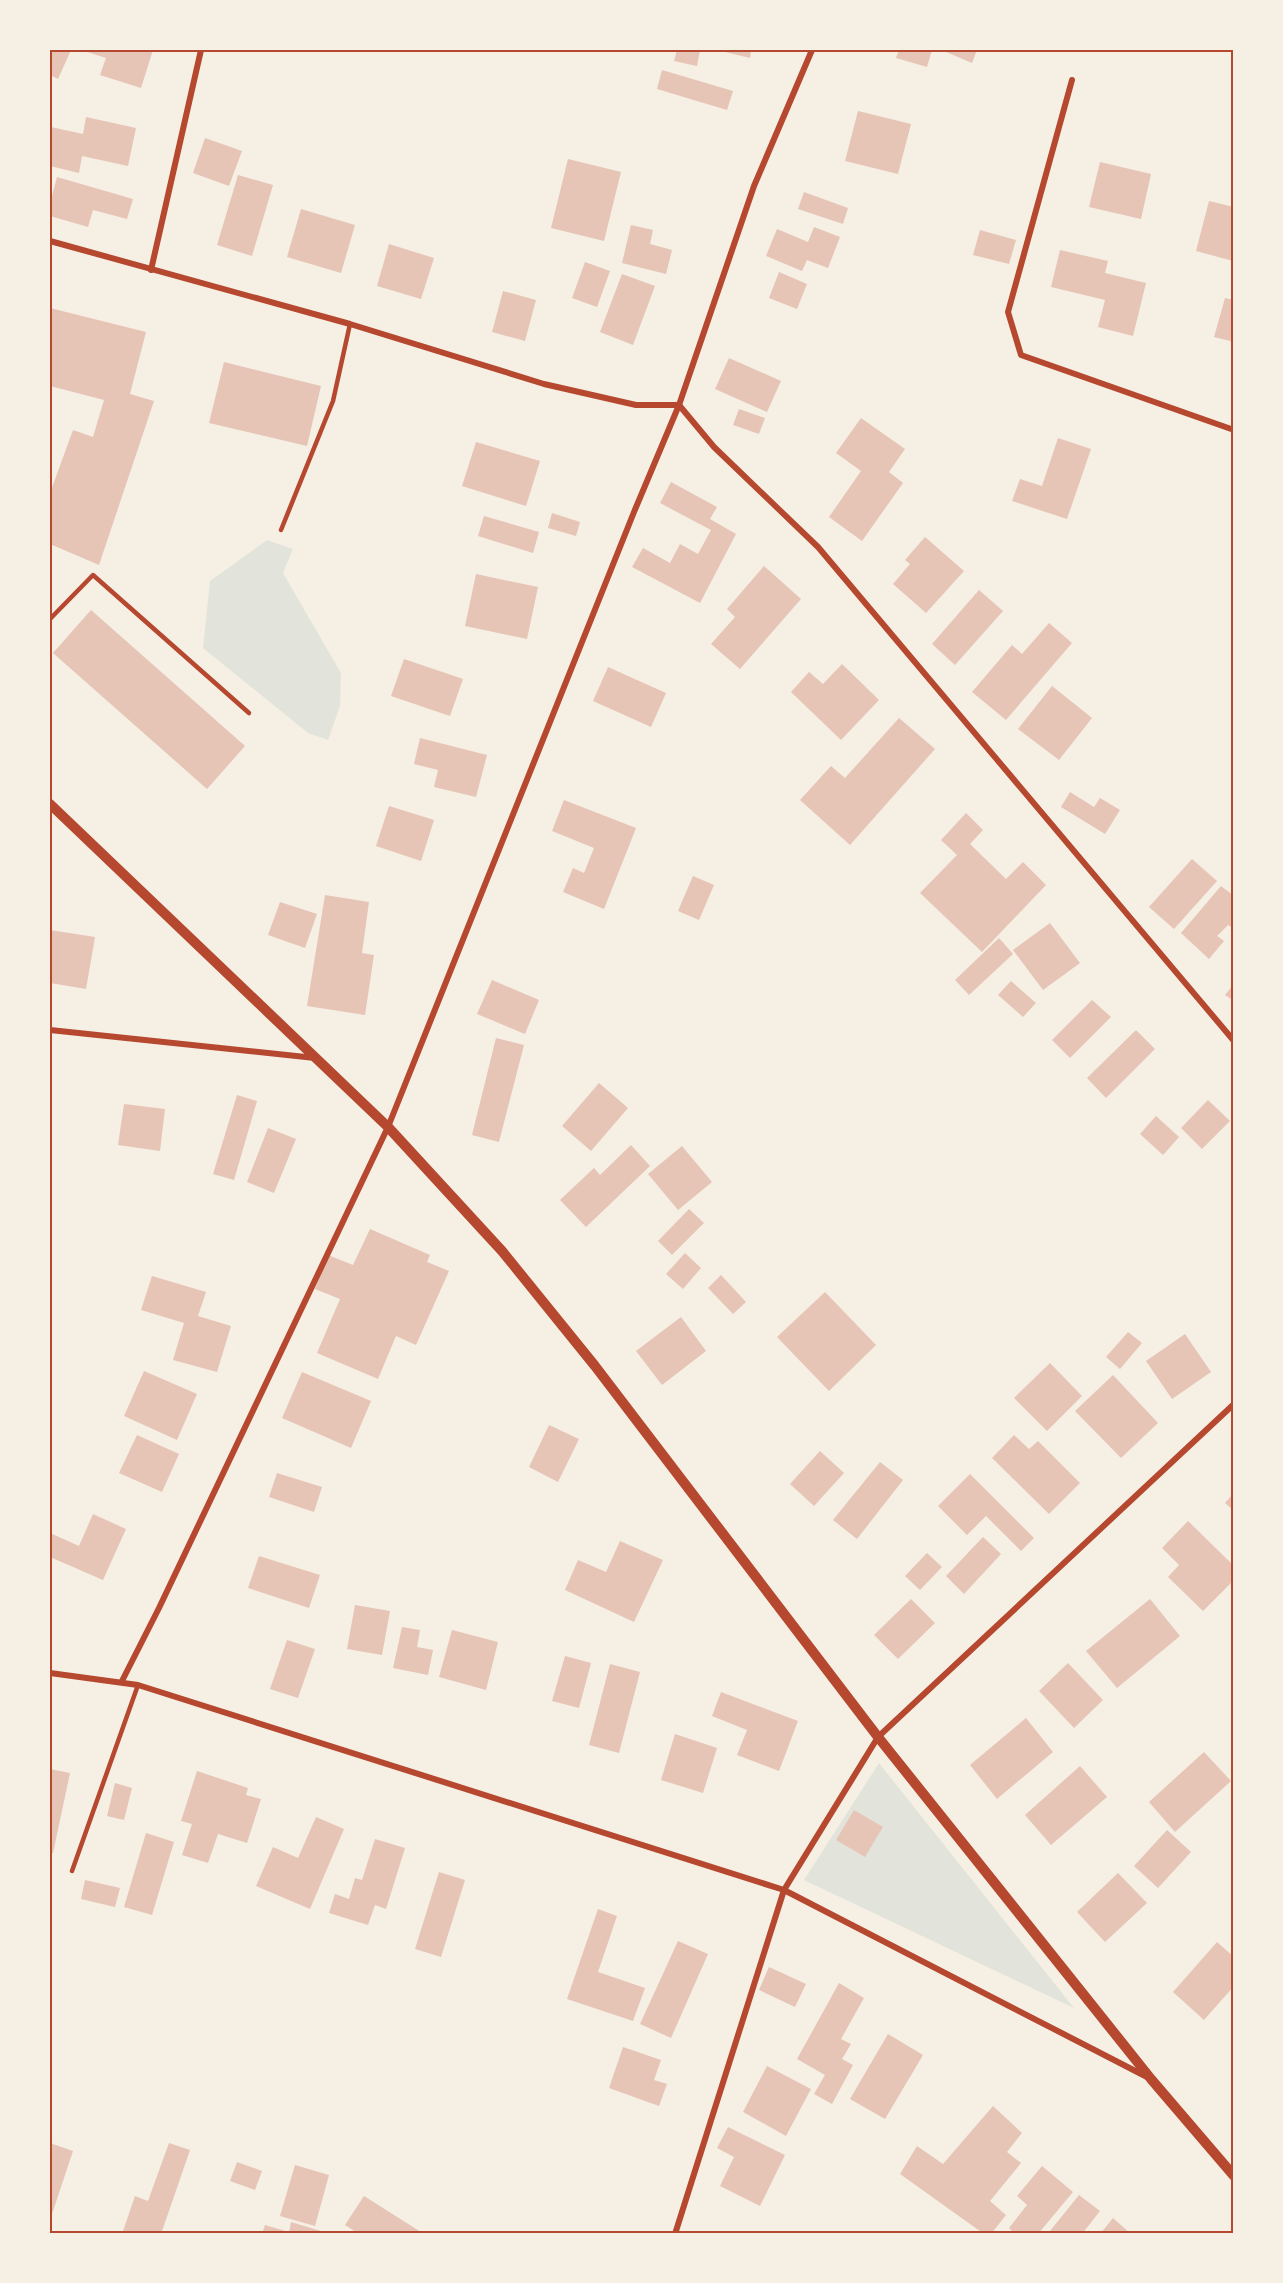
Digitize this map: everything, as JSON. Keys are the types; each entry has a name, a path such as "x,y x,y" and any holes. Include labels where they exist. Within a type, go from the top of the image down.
{"street":[{"path":"151,270 201,50"},
{"path":"122,1681 388,1127 633,512 679,405 754,186 812,50"},
{"path":"1072,80 1008,312 1021,355 1233,430"},
{"path":"50,241 350,324 544,384 636,405 679,405"},
{"path":"679,405 714,447 818,547 1233,1041"},
{"path":"50,804 388,1127 502,1251 588,1357 878,1737 1151,2079 1233,2176"},
{"path":"50,1030 316,1058"},
{"path":"675,2234 784,1890 878,1737 1233,1404"},
{"path":"50,1673 122,1681 138,1685 784,1890 1151,2079"}],"lane":[{"path":"281,530 333,401 350,324"},
{"path":"50,619 93,575 249,713"},
{"path":"72,1871 138,1685"}],"shaded area":[{"path":"267,540 293,549 283,573 341,673 340,706 328,740 308,733 203,648 210,581"},
{"path":"879,1763 1074,2008 804,1880"}],"building":[{"path":"50,50 71,50 58,79 50,75"},
{"path":"81,50 153,50 141,88 100,75 106,58"},
{"path":"677,50 700,50 697,66 674,61"},
{"path":"717,50 751,50 750,58"},
{"path":"899,50 932,50 927,67 896,58"},
{"path":"948,50 977,50 972,63 946,52"},
{"path":"662,70 733,91 727,110 657,89"},
{"path":"858,111 911,124 898,174 845,161"},
{"path":"86,117 136,128 128,166 82,156 79,173 50,166 51,127 83,134"},
{"path":"205,138 242,151 229,186 193,173"},
{"path":"568,159 621,172 604,241 551,228"},
{"path":"1100,162 1151,174 1141,219 1089,207"},
{"path":"238,175 273,185 252,256 217,245"},
{"path":"57,177 133,199 127,219 93,210 88,227 50,216 50,204"},
{"path":"804,192 848,208 843,224 798,209"},
{"path":"1209,201 1234,207 1233,261 1196,251"},
{"path":"301,209 355,225 341,273 287,257"},
{"path":"631,225 653,230 650,244 672,250 666,274 622,263"},
{"path":"814,227 840,237 828,268 807,260 802,271 766,256 777,229 808,242"},
{"path":"980,230 1016,240 1009,264 973,255"},
{"path":"389,244 434,258 421,299 377,286"},
{"path":"1060,250 1108,261 1105,273 1146,283 1133,336 1098,327 1105,300 1051,287"},
{"path":"585,262 610,271 597,307 572,298"},
{"path":"779,272 807,284 797,309 769,298"},
{"path":"622,274 655,286 633,345 600,332"},
{"path":"503,291 536,300 525,341 492,332"},
{"path":"1225,298 1234,300 1234,342 1214,337"},
{"path":"50,308 146,332 130,394 154,401 99,565 50,544 50,493 73,430 93,437 104,400 50,386"},
{"path":"729,358 781,381 767,412 715,389"},
{"path":"224,362 321,386 307,446 209,423"},
{"path":"739,409 765,418 759,434 733,425"},
{"path":"861,418 905,449 889,472 903,483 862,541 829,517 861,471 836,453"},
{"path":"1058,438 1091,449 1067,519 1012,501 1020,479 1042,486"},
{"path":"476,442 540,461 526,506 462,486"},
{"path":"671,482 717,507 710,519 736,534 700,603 632,567 643,548 670,563 680,544 698,554 711,530 660,503"},
{"path":"552,513 580,522 576,536 548,528"},
{"path":"484,516 539,532 533,553 478,536"},
{"path":"925,537 964,571 926,613 893,584 910,564 905,560"},
{"path":"764,566 801,599 740,669 711,644 735,617 727,609"},
{"path":"476,574 538,587 527,639 465,626"},
{"path":"979,590 1003,611 955,665 932,644"},
{"path":"91,610 245,746 207,789 53,653"},
{"path":"1049,623 1072,643 1006,720 972,692 1012,645 1022,654"},
{"path":"404,659 463,679 450,716 391,696"},
{"path":"842,664 879,700 841,740 791,692 809,672 823,684"},
{"path":"608,667 666,693 651,727 593,701"},
{"path":"1052,686 1092,718 1059,760 1018,729"},
{"path":"899,718 935,749 850,845 800,800 831,766 845,778"},
{"path":"420,738 487,755 476,797 434,787 438,770 414,764"},
{"path":"1070,792 1094,807 1100,798 1120,810 1105,834 1061,807"},
{"path":"564,800 636,828 604,909 563,892 573,868 584,873 594,848 552,831"},
{"path":"389,806 434,820 421,861 376,846"},
{"path":"966,813 983,830 970,844 1006,879 1023,862 1046,885 982,952 920,893 957,855 941,840"},
{"path":"1192,859 1217,881 1174,929 1149,907"},
{"path":"693,876 714,885 699,920 678,911"},
{"path":"1221,886 1234,896 1234,929 1228,925 1217,936 1224,941 1209,959 1181,933"},
{"path":"325,895 369,902 362,953 374,955 365,1015 307,1006"},
{"path":"280,902 317,914 305,948 268,935"},
{"path":"1050,923 1080,963 1043,990 1013,950"},
{"path":"50,930 95,937 86,989 50,983"},
{"path":"999,938 1013,954 969,995 955,980"},
{"path":"492,980 539,1000 525,1034 477,1014"},
{"path":"1011,981 1036,1003 1023,1017 998,995"},
{"path":"1234,984 1234,1001 1225,995"},
{"path":"1092,1000 1111,1017 1070,1058 1052,1040"},
{"path":"1136,1030 1155,1049 1106,1098 1087,1078"},
{"path":"496,1038 524,1045 499,1142 472,1135"},
{"path":"599,1083 628,1108 591,1151 562,1126"},
{"path":"237,1095 257,1101 234,1180 213,1174"},
{"path":"1208,1100 1230,1121 1202,1149 1181,1128"},
{"path":"124,1104 165,1109 160,1151 118,1145"},
{"path":"1156,1116 1179,1137 1163,1155 1140,1134"},
{"path":"268,1128 296,1139 274,1193 247,1182"},
{"path":"631,1145 650,1166 586,1227 560,1200 594,1168 600,1175"},
{"path":"682,1146 712,1182 678,1210 648,1174"},
{"path":"689,1209 704,1223 672,1255 658,1241"},
{"path":"370,1229 430,1255 427,1262 449,1271 416,1345 396,1336 378,1379 317,1353 340,1299 315,1289 328,1255 353,1265"},
{"path":"685,1253 701,1268 683,1289 666,1274"},
{"path":"721,1275 746,1302 733,1314 708,1288"},
{"path":"152,1276 206,1292 198,1316 231,1326 217,1372 173,1360 184,1323 141,1310"},
{"path":"825,1292 876,1345 829,1391 777,1337"},
{"path":"681,1317 706,1351 662,1385 636,1351"},
{"path":"1128,1332 1142,1343 1120,1369 1106,1357"},
{"path":"1185,1334 1211,1372 1172,1399 1146,1361"},
{"path":"1050,1363 1082,1396 1047,1431 1014,1398"},
{"path":"144,1371 197,1394 177,1440 124,1416"},
{"path":"302,1372 371,1401 351,1448 282,1418"},
{"path":"1113,1375 1158,1423 1121,1458 1075,1411"},
{"path":"549,1425 579,1439 558,1482 529,1467"},
{"path":"137,1435 179,1454 162,1492 119,1473"},
{"path":"1014,1435 1029,1449 1038,1441 1080,1483 1049,1514 992,1458"},
{"path":"820,1451 844,1473 814,1506 790,1484"},
{"path":"880,1462 903,1480 857,1539 833,1520"},
{"path":"277,1473 322,1487 314,1512 269,1497"},
{"path":"970,1474 1034,1538 1021,1551 986,1516 967,1535 938,1506"},
{"path":"1234,1493 1234,1511 1225,1503"},
{"path":"93,1514 126,1529 103,1580 50,1557 50,1533 79,1546"},
{"path":"1188,1521 1234,1566 1234,1580 1203,1611 1168,1577 1179,1565 1162,1548"},
{"path":"983,1537 1001,1554 964,1594 946,1576"},
{"path":"620,1541 663,1560 634,1622 565,1590 578,1560 606,1572"},
{"path":"927,1553 942,1567 920,1590 905,1576"},
{"path":"259,1556 320,1575 309,1608 248,1588"},
{"path":"911,1599 935,1623 898,1659 874,1635"},
{"path":"1150,1599 1180,1636 1117,1688 1086,1651"},
{"path":"355,1605 390,1611 382,1655 347,1649"},
{"path":"402,1627 420,1630 417,1647 433,1650 428,1675 393,1668"},
{"path":"452,1630 498,1642 486,1690 439,1677"},
{"path":"287,1640 315,1649 298,1698 270,1689"},
{"path":"565,1656 591,1663 579,1708 552,1701"},
{"path":"1068,1663 1103,1700 1074,1728 1039,1691"},
{"path":"610,1664 640,1672 619,1753 589,1745"},
{"path":"721,1692 798,1721 779,1771 737,1755 747,1730 712,1716"},
{"path":"1026,1718 1053,1752 997,1799 970,1765"},
{"path":"675,1734 717,1748 703,1793 661,1780"},
{"path":"1204,1752 1231,1781 1175,1832 1149,1802"},
{"path":"1080,1766 1107,1797 1051,1845 1025,1815"},
{"path":"50,1769 70,1773 53,1853 50,1853"},
{"path":"197,1771 248,1788 246,1795 261,1799 247,1843 218,1834 208,1863 182,1855 192,1824 181,1821"},
{"path":"115,1783 132,1788 124,1820 107,1816"},
{"path":"854,1810 883,1827 865,1857 836,1840"},
{"path":"316,1817 344,1829 310,1909 256,1886 273,1847 298,1858"},
{"path":"1167,1830 1191,1852 1158,1888 1134,1866"},
{"path":"146,1833 174,1842 152,1915 124,1907"},
{"path":"375,1839 405,1848 386,1909 375,1905 368,1925 329,1913 335,1894 349,1899 355,1878 362,1880"},
{"path":"439,1872 465,1880 441,1957 415,1949"},
{"path":"1118,1873 1147,1903 1105,1942 1077,1912"},
{"path":"85,1880 120,1888 115,1907 81,1899"},
{"path":"598,1909 617,1916 598,1972 645,1988 633,2021 567,1999"},
{"path":"678,1941 708,1954 671,2038 640,2024"},
{"path":"1217,1942 1234,1957 1234,1986 1204,2020 1173,1992"},
{"path":"769,1967 806,1984 795,2007 759,1990"},
{"path":"839,1983 864,1998 841,2039 851,2044 842,2059 853,2065 832,2104 814,2094 825,2075 797,2059"},
{"path":"888,2034 923,2055 885,2119 850,2099"},
{"path":"623,2047 661,2060 654,2080 667,2084 659,2106 609,2088"},
{"path":"767,2066 811,2089 786,2136 743,2112"},
{"path":"993,2106 1022,2133 1007,2152 1021,2163 990,2201 1006,2215 991,2234 984,2234 900,2174 917,2146 943,2164"},
{"path":"728,2127 785,2155 760,2206 720,2186 734,2157 717,2148"},
{"path":"50,2143 73,2151 50,2220"},
{"path":"169,2143 190,2150 161,2234 122,2234 135,2196 148,2201"},
{"path":"237,2162 262,2171 255,2190 230,2181"},
{"path":"295,2165 329,2175 315,2226 280,2216"},
{"path":"1042,2166 1073,2192 1038,2234 1015,2234 1009,2228 1027,2205 1017,2196"},
{"path":"1079,2195 1100,2211 1082,2234 1053,2234 1050,2231"},
{"path":"364,2196 424,2234 359,2234 345,2225"},
{"path":"1113,2218 1131,2234 1100,2234"},
{"path":"291,2222 321,2231 321,2234 262,2234 265,2225 289,2232"}]}
